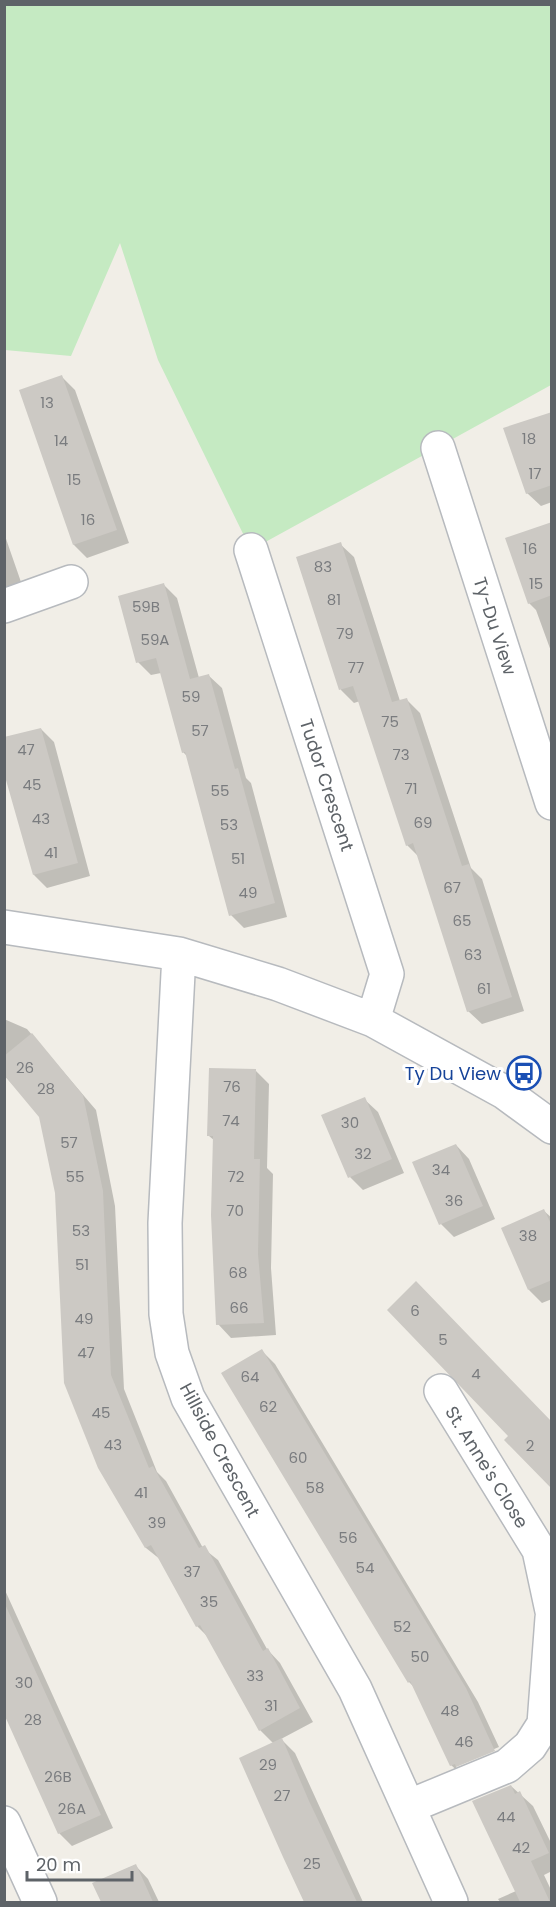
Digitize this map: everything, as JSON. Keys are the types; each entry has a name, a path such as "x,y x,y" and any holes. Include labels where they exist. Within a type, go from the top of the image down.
{"street":[{"name":"Ty-Du View","path":"438,448 552,803"},
{"name":"Tudor Crescent","path":"251,550 387,974 373,1020"},
{"path":"4,606 71,582"},
{"path":"4,927 179,954 278,984 373,1020 504,1092 552,1127"},
{"name":"Hillside Crescent","path":"179,954 165,1223 166,1314 172,1353 188,1398 355,1689 410,1806 451,1902"},
{"name":"St. Anne's Close","path":"441,1391 539,1550 552,1611"},
{"path":"410,1806 507,1767 530,1746 544,1724 552,1618"},
{"path":"4,1823 40,1902"}],"green space":[{"path":"4,5 551,5 551,385 251,550 158,360 120,243 71,356 5,350"}],"building":[{"path":"62,375 117,530 73,545 19,390"},
{"path":"552,412 552,485 526,494 503,428"},
{"path":"552,522 552,595 528,604 505,538"},
{"path":"341,542 392,702 407,698 462,866 469,864 512,997 467,1012 413,843 406,846 353,686 339,690 296,557"},
{"path":"164,583 190,679 209,674 235,769 238,768 275,903 229,916 185,752 182,753 156,658 136,663 118,596"},
{"path":"41,728 78,863 33,875 4,773 4,737"},
{"path":"32,1033 83,1095 103,1191 111,1375 149,1468 153,1466 199,1548 205,1545 263,1651 268,1648 300,1708 259,1731 200,1625 196,1627 151,1545 145,1548 98,1468 64,1383 55,1193 39,1117 4,1075 4,1056"},
{"path":"209,1068 256,1069 254,1159 260,1159 258,1254 264,1323 216,1325 211,1215 213,1136 207,1136"},
{"path":"365,1097 392,1159 348,1178 321,1115"},
{"path":"456,1144 483,1206 439,1225 412,1162"},
{"path":"544,1209 552,1226 552,1280 528,1290 501,1228"},
{"path":"416,1281 552,1422 552,1489 504,1440 508,1436 387,1310"},
{"path":"262,1349 466,1688 495,1751 456,1767 455,1764 450,1766 410,1681 408,1683 221,1373"},
{"path":"4,1602 101,1815 58,1834 4,1714"},
{"path":"282,1738 357,1902 304,1902 283,1857 239,1758"},
{"path":"511,1785 515,1794 520,1791 549,1853 531,1861 550,1902 520,1902 472,1801"},
{"path":"136,1864 153,1902 101,1902 92,1883"}],"place":[{"name":"Ty Du View","path":"524,1073"}]}
